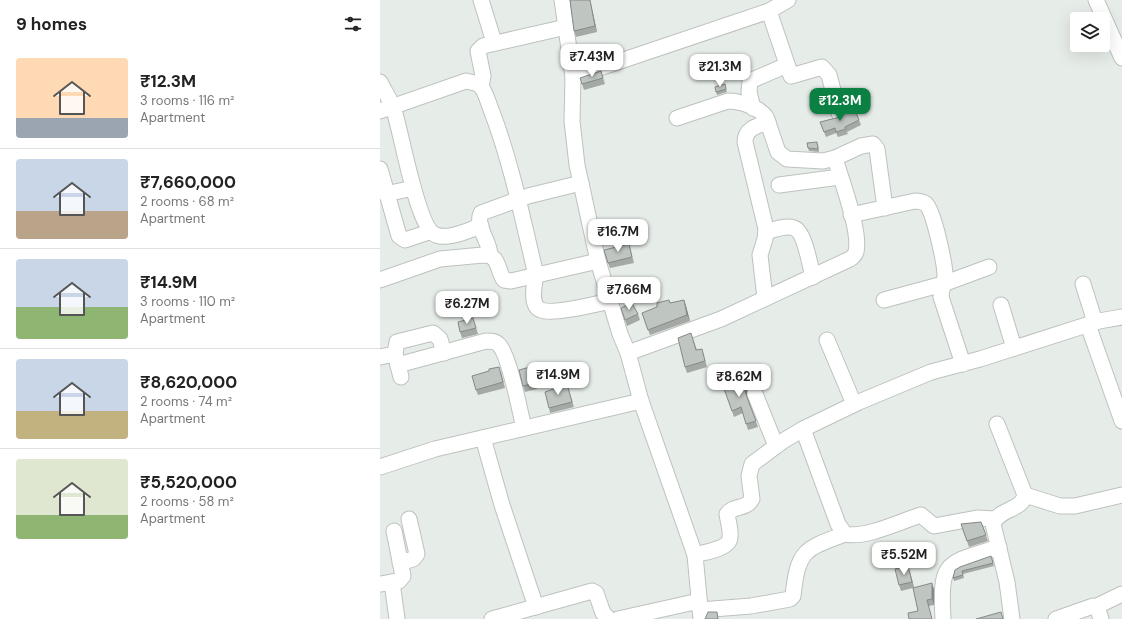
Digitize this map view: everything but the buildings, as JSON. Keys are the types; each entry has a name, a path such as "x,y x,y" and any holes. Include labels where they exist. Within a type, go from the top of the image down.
{"street":[{"path":"482,0 494,42"},
{"path":"562,0 573,76 572,121 576,165 598,261 620,334 628,352 641,401 695,555 700,610"},
{"path":"573,76 769,11 788,0"},
{"path":"1096,0 1122,58"},
{"path":"769,11 789,73 794,77 819,67 825,69 829,75 839,113"},
{"path":"566,27 494,42 483,46 478,51 483,76 482,87 498,128 519,199 536,275 534,284 537,307 542,311 554,312 610,301"},
{"path":"754,108 749,92 750,81 787,65"},
{"path":"380,82 386,109 429,232 437,236 448,236 481,226"},
{"path":"386,109 466,82 474,82 482,87"},
{"path":"677,118 728,101 735,101 763,112 768,122 775,145 782,156 787,158 823,161 835,158 861,146 870,144 875,146 877,149 885,208"},
{"path":"765,298 760,262 766,232 744,142 745,136 748,132 768,122"},
{"path":"628,352 721,319 850,259 854,255 856,246 851,215 835,158"},
{"path":"380,169 394,223 401,239 405,240 429,232"},
{"path":"779,185 840,177"},
{"path":"581,183 519,199 481,213 481,226 488,242 490,255 497,261 504,280 510,281 598,261"},
{"path":"386,194 413,188"},
{"path":"851,215 915,201 921,201 926,204 935,224 944,269 945,278 941,297 963,364"},
{"path":"766,232 789,227 796,229 803,239 813,277"},
{"path":"380,280 440,259 490,255"},
{"path":"884,300 943,284 989,267"},
{"path":"1083,284 1091,323 1122,421"},
{"path":"1001,305 1014,348"},
{"path":"695,555 724,546 729,542 730,537 727,514 732,509 750,503 752,496 749,476 750,470 757,460 803,429 854,404 925,374 963,364 1091,323 1122,317"},
{"path":"398,365 397,342 433,333 440,339 444,353"},
{"path":"827,340 854,404"},
{"path":"380,357 398,365 486,341 498,343 502,348 508,363 524,428"},
{"path":"755,394 776,446"},
{"path":"380,467 435,449 641,401"},
{"path":"997,424 1025,495 1024,500 1020,504 998,515 993,524 1007,582 1012,619"},
{"path":"803,429 838,524 845,534"},
{"path":"483,438 502,505 536,607"},
{"path":"1025,495 1060,506 1075,506 1122,495"},
{"path":"618,619 751,606 790,599 794,596 799,561 804,553 814,546 845,534 865,534 921,515 934,526 977,518 995,519"},
{"path":"400,563 413,559 417,554 409,519"},
{"path":"394,531 403,576 399,581 386,583 397,619"},
{"path":"943,619 942,580 946,570 960,559 999,547"},
{"path":"492,619 592,591 596,593 603,613 609,619"},
{"path":"1056,619 1098,613 1122,594"}]}
